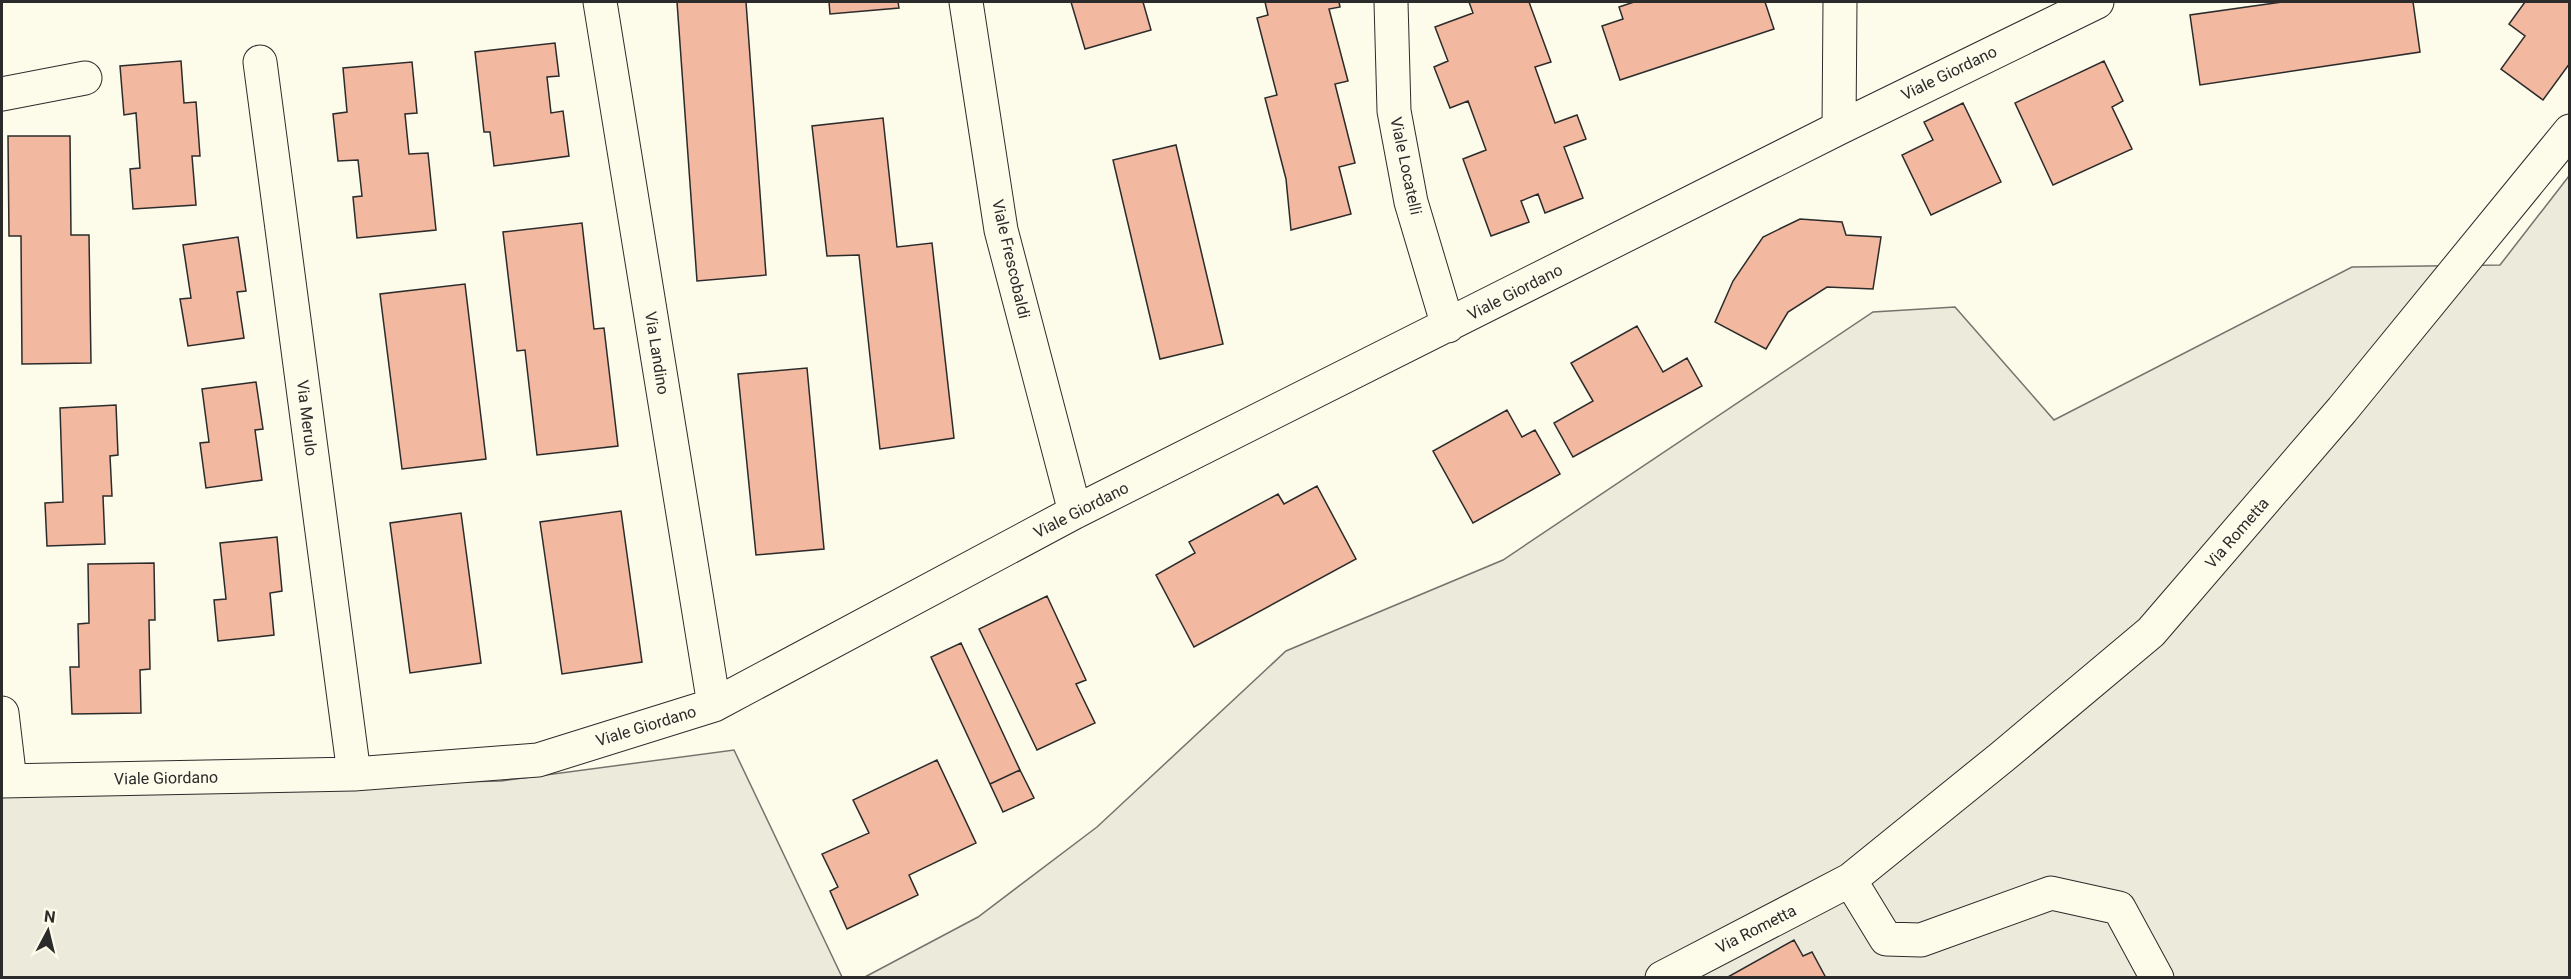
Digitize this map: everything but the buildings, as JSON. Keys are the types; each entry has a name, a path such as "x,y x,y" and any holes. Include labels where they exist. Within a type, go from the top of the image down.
{"street":[{"name":"Via Landino","path":"600,2 714,705"},
{"name":"Viale Frescobaldi","path":"966,2 1001,230 1075,512"},
{"name":"Viale Locatelli","path":"1391,2 1394,111 1412,202 1448,326"},
{"path":"1839,128 1840,2"},
{"name":"Viale Giordano","path":"6,781 354,774 538,760 714,705 1075,512 1839,128 2097,2"},
{"name":"Via Merulo","path":"260,62 354,774"},
{"path":"2,94 85,78"},
{"name":"Via Rometta","path":"1662,978 1850,880 2002,758 2151,632 2342,410 2570,131"},
{"path":"2,713 6,781"},
{"path":"1850,880 1886,939 1921,940 2051,893 2119,908 2157,978"}],"shaded area":[{"path":"2569,176 2569,977 863,978 978,917 1097,827 1286,651 1503,560 1873,312 1955,307 2054,420 2352,267 2500,265"},
{"path":"734,750 842,977 2,978 2,797 59,791 501,781"}]}
